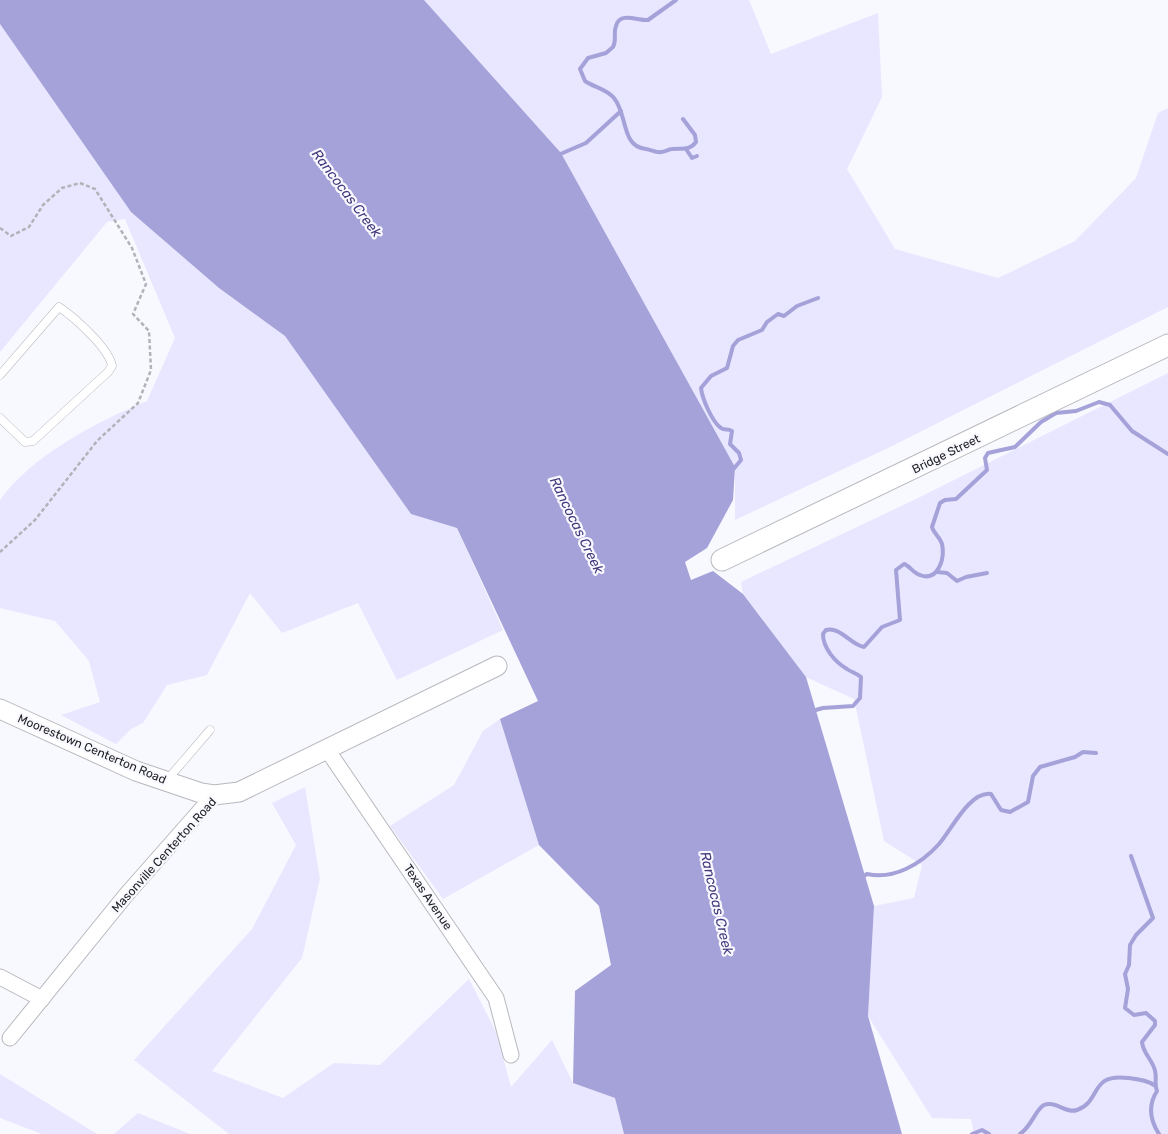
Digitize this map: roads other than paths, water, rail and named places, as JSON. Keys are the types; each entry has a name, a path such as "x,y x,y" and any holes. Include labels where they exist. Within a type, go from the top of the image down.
{"main road":[{"name":"Bridge Street","path":"722,560 1168,346"}],"street":[{"name":"Masonville Centerton Road","path":"10,1038 126,895 214,795 239,792 496,666"},
{"name":"Moorestown Centerton Road","path":"0,709 136,771 214,795"},
{"name":"Texas Avenue","path":"326,748 496,998 511,1055"},
{"path":"0,977 42,999"}],"lane":[{"path":"0,375 59,307 70,314 107,353 112,366 108,372 33,441 25,442 18,438 0,418"},
{"path":"166,781 210,730"}],"water":[{"name":"Rancocas Creek","path":"0,0 424,0 561,153 735,467 733,500 707,548 685,562 691,580 713,571 743,594 806,677 874,906 868,1016 902,1134 624,1134 615,1098 573,1083 575,991 611,965 599,906 539,845 500,719 538,701 457,528 411,514 285,336 219,288 131,212 0,24"}],"waterway":[{"path":"676,0 648,20 625,18 618,21 613,47 606,53 588,58 580,69 585,81 607,92 614,98 632,143 638,147 656,152 691,147 696,142 695,135 683,119"},
{"path":"558,155 586,143 621,111"},
{"path":"686,149 692,158 697,156"},
{"path":"731,472 741,460 739,453 730,444 732,431 722,429 714,421 705,403 701,388 711,376 727,368 733,346 738,340 762,330 767,322 778,314 784,316 797,306 818,298"},
{"path":"812,711 823,708 853,706 860,698 861,677 834,659 827,649 823,634 826,630 836,631 859,646 864,647 882,627 900,620 896,570 904,564 920,575 926,576 936,572 941,562 943,550 942,544 932,527 940,503 945,500 956,499 987,470 985,458 988,453 1015,447 1041,422 1056,413 1076,411 1099,402 1110,405 1132,431 1168,454"},
{"path":"937,572 947,573 957,581 966,577 987,573"},
{"path":"861,878 867,874 887,875 897,872 924,858 939,844 961,813 975,799 991,794 1001,810 1010,812 1028,802 1033,776 1040,767 1075,757 1083,752 1096,753"},
{"path":"1131,856 1153,918 1136,935 1130,945 1129,965 1125,974 1128,989 1125,1008 1134,1015 1146,1013 1155,1021 1155,1025 1142,1042 1156,1074 1157,1091 1152,1102 1151,1112 1159,1134"},
{"path":"1020,1134 1028,1127 1044,1105 1052,1104 1073,1111 1077,1110 1085,1106 1101,1084 1107,1080 1131,1078 1154,1085"},
{"path":"972,1134 982,1130 989,1134"}]}
